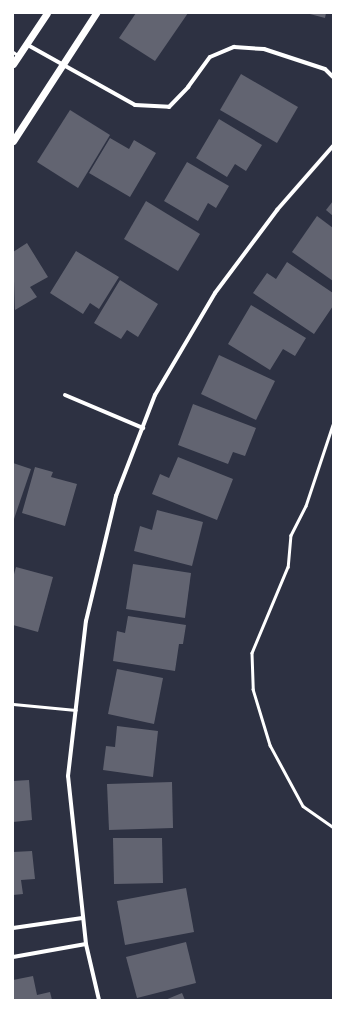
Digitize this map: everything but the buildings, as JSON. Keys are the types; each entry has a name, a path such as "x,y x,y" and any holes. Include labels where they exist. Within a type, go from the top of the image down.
{"street":[{"path":"13,64 16,54 26,44 47,13"},
{"path":"13,141 96,13"},
{"path":"26,44 135,105 169,107 188,87 210,58 234,47 264,48 326,69 333,77"},
{"path":"100,1000 86,944 82,918 68,776 86,621 116,496 155,395 215,293 277,210 333,146"},
{"path":"66,395 142,428"},
{"path":"13,928 82,918"},
{"path":"13,957 86,944"}],"lane":[{"path":"13,704 76,710"}],"path":[{"path":"333,425 306,506 291,535 288,567 252,653 253,689 270,745 303,806 333,827"}]}
